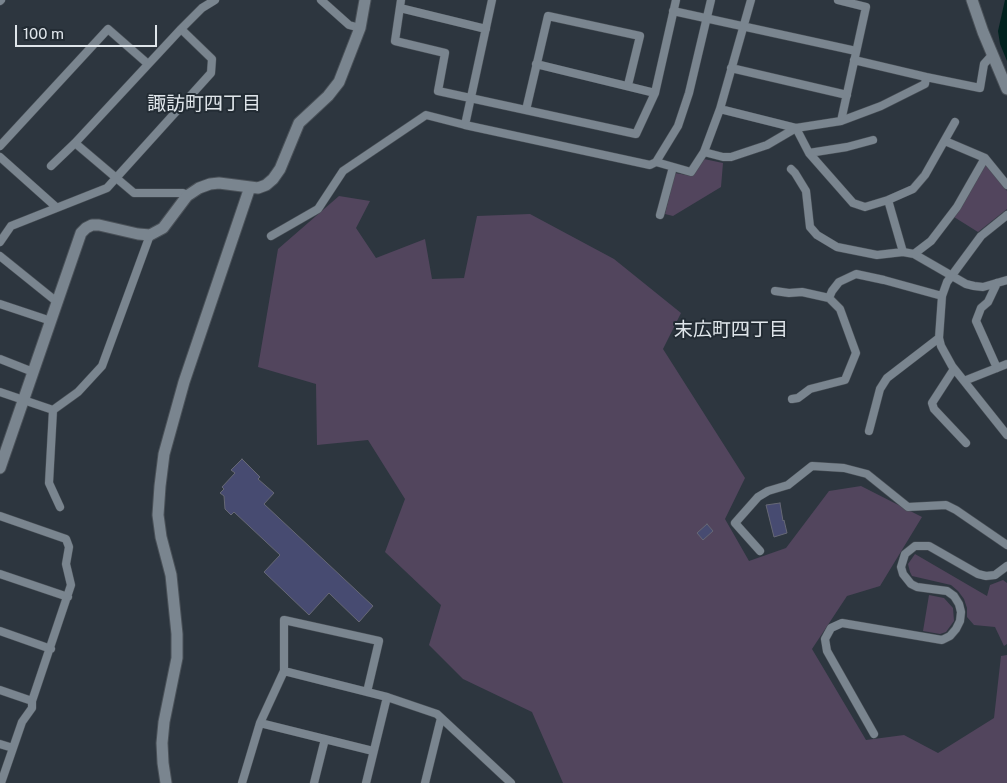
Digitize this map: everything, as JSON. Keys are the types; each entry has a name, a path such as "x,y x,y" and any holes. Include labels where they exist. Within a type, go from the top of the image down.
{"street":[{"path":"51,166 75,143 181,29 202,8 214,0"},
{"path":"321,0 349,25 360,28"},
{"path":"0,468 3,450 23,400 82,233 92,225 99,225 150,235 163,228 187,196 198,188 210,184 230,184 250,188 266,185 280,169 299,123 328,96 339,82 360,28 365,0"},
{"path":"465,125 492,0"},
{"path":"486,29 400,4 395,41 445,54 438,91 636,134 655,93 676,0"},
{"path":"271,236 318,209 343,171 426,114 465,125 650,165 656,162 678,126 690,93 712,0"},
{"path":"656,162 691,172 704,152 720,108 751,0"},
{"path":"838,0 866,7 841,121"},
{"path":"972,0 1007,89"},
{"path":"673,11 856,51"},
{"path":"526,110 548,16 640,36 628,85"},
{"path":"0,146 108,29 148,64"},
{"path":"0,242 11,226 106,188 211,73 212,59 181,29"},
{"path":"854,60 980,88 984,64 993,54"},
{"path":"536,64 655,93"},
{"path":"731,68 847,95"},
{"path":"704,152 731,157 767,145 796,128 841,121 881,106 925,84 926,77"},
{"path":"720,108 796,128 809,153 853,203 865,206 888,200 912,189 925,175 955,122"},
{"path":"809,153 847,147 873,140"},
{"path":"945,141 985,158 1007,185"},
{"path":"75,143 134,193 183,193 187,196"},
{"path":"0,156 56,207"},
{"path":"914,254 931,241 957,207 985,158"},
{"path":"660,216 673,167"},
{"path":"791,168 806,191 810,227 817,235 837,247 877,255 903,252 914,254 966,284 974,286 983,287 1007,280"},
{"path":"166,783 163,763 164,722 177,658 175,606 158,515 164,454 184,382 250,188"},
{"path":"888,200 903,252"},
{"path":"1007,215 981,236 951,275 942,296 940,338 941,346 954,368 1007,435"},
{"path":"53,410 78,392 102,366 150,235"},
{"path":"0,256 57,302"},
{"path":"829,298 839,282 856,274 942,296"},
{"path":"997,283 988,302 980,308 976,321 997,368"},
{"path":"775,291 788,293 802,292 829,298 840,309 856,354 845,380 810,389 798,398 792,399"},
{"path":"0,304 51,321"},
{"path":"869,431 880,389 887,378 940,338"},
{"path":"0,359 33,372"},
{"path":"964,381 1007,364"},
{"path":"954,368 932,404 934,409 966,443"},
{"path":"0,392 53,410"},
{"path":"53,410 49,483 60,507"},
{"path":"760,551 735,523 758,497 768,491 788,485 812,466 844,468 867,474 908,507 946,505 1007,545"},
{"path":"0,516 66,539 69,547 66,564 71,585 32,701 32,708 22,722 1,783"},
{"path":"874,734 827,651 825,639 831,628 842,623 942,640 950,636 956,630 961,612 954,596 947,591 911,584 903,574 901,567 905,554 915,546 929,546 978,574 986,576 994,575 1007,566"},
{"path":"0,574 68,597"},
{"path":"242,783 260,723 284,671 284,620 379,641 367,692"},
{"path":"0,631 51,649"},
{"path":"284,671 387,697 437,714 511,783"},
{"path":"0,690 32,701"},
{"path":"366,783 387,697"},
{"path":"428,781 441,718"},
{"path":"260,723 374,751"},
{"path":"314,783 325,739"},
{"path":"0,744 13,748"}],"shaded area":[{"path":"1005,0 1007,0 1007,61 1000,44 998,31"},
{"path":"704,159 723,163 721,187 673,216 665,214 675,173 692,176"},
{"path":"986,163 1007,191 1007,209 978,232 954,217"},
{"path":"339,196 370,201 356,228 376,258 425,239 432,279 464,278 477,216 530,214 614,259 681,313 663,349 745,478 725,519 749,561 786,548 829,491 861,486 922,517 880,586 847,596 812,649 866,740 904,735 938,753 994,718 1001,656 1007,655 1007,783 563,783 532,712 463,679 429,645 441,605 385,552 405,499 368,440 317,445 316,384 258,367 278,249"},
{"path":"915,554 987,596 990,585 1003,580 1007,583 1007,644 1004,646 995,627 974,625 967,617 964,599 951,585 912,576 908,564"},
{"path":"929,595 944,598 953,608 954,621 946,632 940,634 923,631"}],"building":[{"path":"242,459 260,477 258,479 274,493 264,504 373,606 359,622 329,593 309,615 264,572 280,555 234,512 231,515 225,509 224,496 220,493 224,489 222,487 235,473 231,470"},
{"path":"780,503 787,533 774,537 766,505"},
{"path":"707,524 713,531 703,540 697,533"}],"district":[{"name":"諏訪町四丁目","path":"204,104"},
{"name":"末広町四丁目","path":"731,330"}]}
